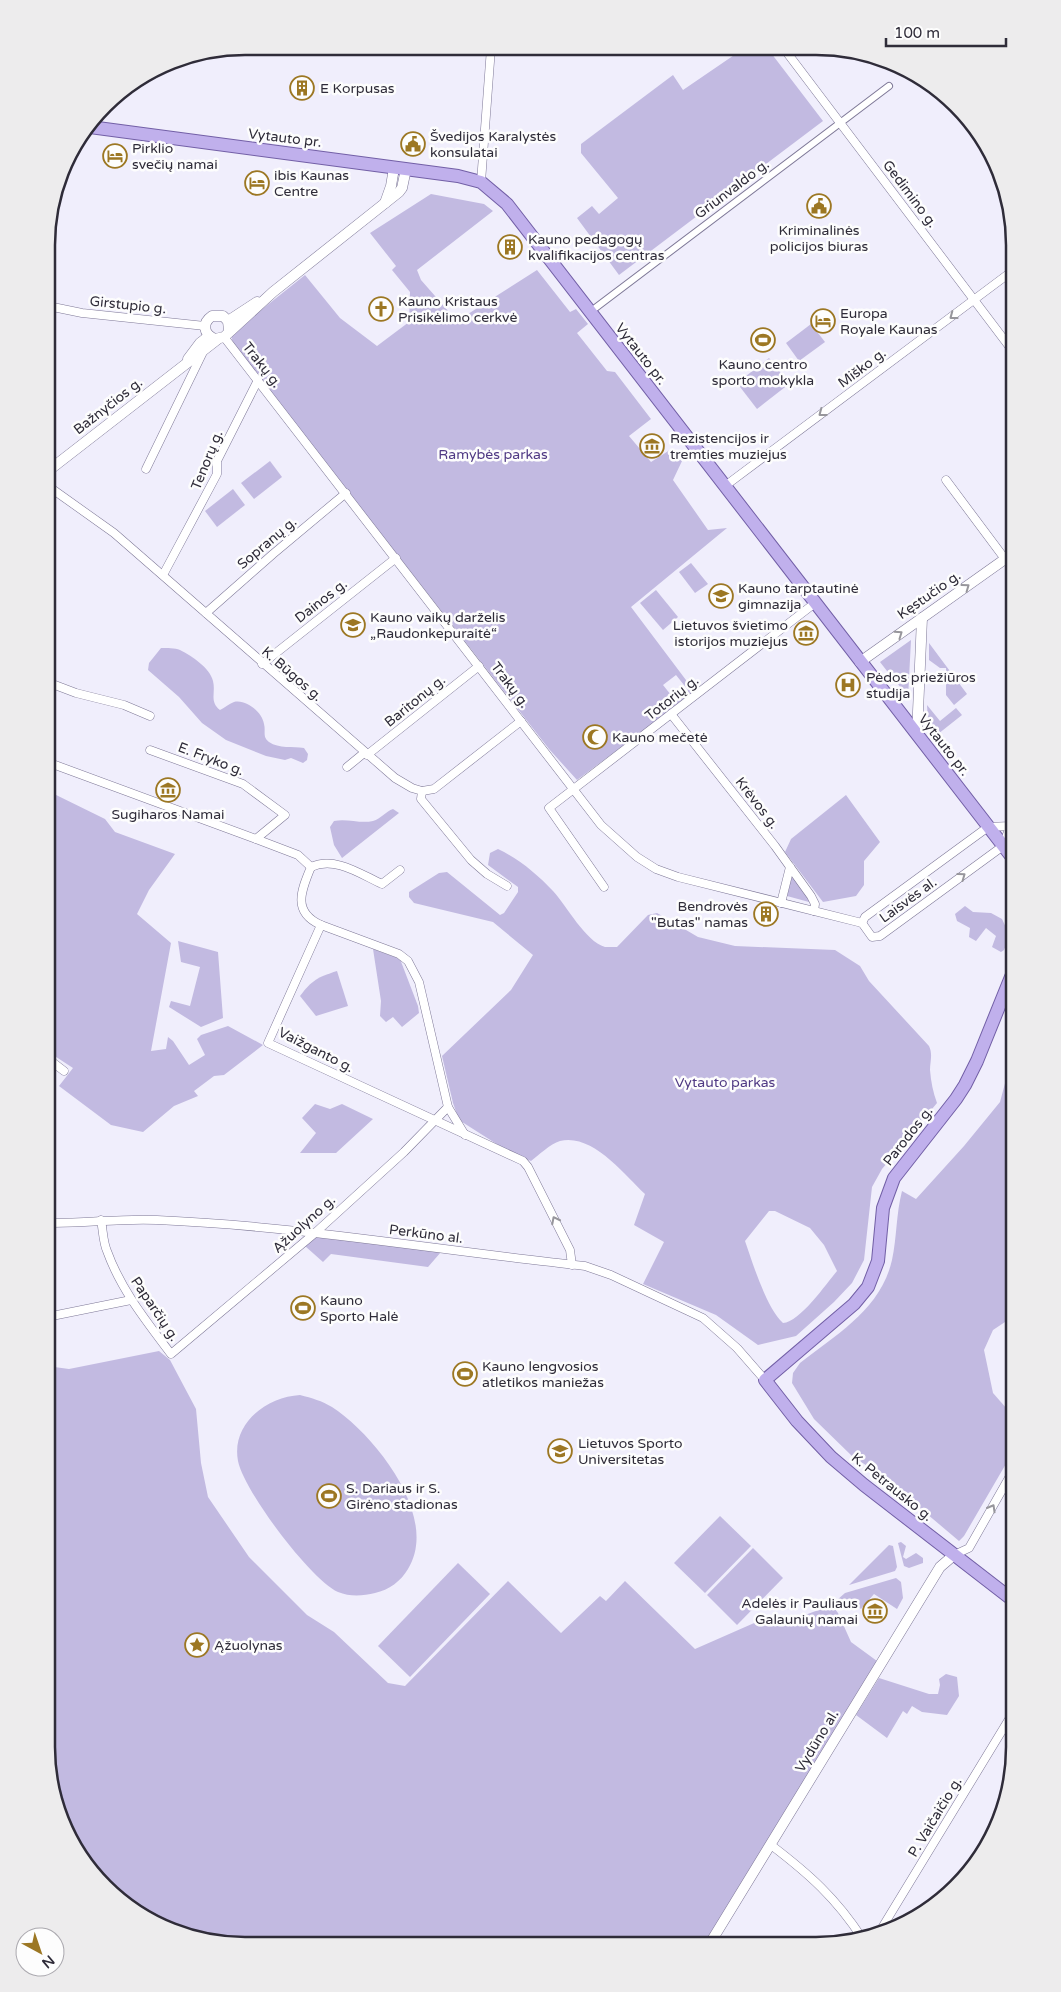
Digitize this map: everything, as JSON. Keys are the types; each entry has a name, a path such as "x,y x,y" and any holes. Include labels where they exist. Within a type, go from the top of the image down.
{"main road":[{"name":"Vytauto pr.","path":"95,128 458,176 481,182 506,204 1006,850"},
{"name":"Parodos g.","path":"765,1380 854,1304 868,1287 878,1260 883,1208 894,1178 965,1085 977,1061 1006,987"},
{"name":"K. Petrausko g.","path":"765,1380 797,1421 831,1457 954,1556 1006,1595"}],"street":[{"path":"481,182 490,55"},
{"name":"Gedimino g.","path":"789,55 1006,342"},
{"name":"Griunvaldo g.","path":"590,312 889,86"},
{"name":"Bažnyčios g.","path":"185,364 200,343 251,314 273,292 402,188 400,168"},
{"name":"Miško g.","path":"725,486 1006,276"},
{"name":"Girstupio g.","path":"55,307 219,332"},
{"name":"Bažnyčios g.","path":"146,469 203,352 219,332"},
{"name":"Trakų g.","path":"219,332 602,825 637,857 656,869 678,877 862,923"},
{"name":"Bažnyčios g.","path":"55,466 203,352"},
{"name":"Tenorų g.","path":"163,575 217,474 217,461 258,380"},
{"path":"946,480 1005,559"},
{"name":"K. Būgos g.","path":"55,491 114,533 395,778 412,788 422,791"},
{"name":"Sopranų g.","path":"206,613 273,554 346,494"},
{"name":"Dainos g.","path":"262,664 396,558"},
{"name":"Kęstučio g.","path":"860,662 1005,559"},
{"name":"Totorių g.","path":"604,887 549,808 815,603"},
{"path":"917,735 922,618"},
{"name":"Baritonų g.","path":"347,767 479,666"},
{"path":"55,685 76,693 124,705 150,716"},
{"name":"Krėvos g.","path":"671,714 790,867 811,896 815,904 814,911"},
{"path":"507,886 478,867 463,852 421,799 422,791 434,789 521,721"},
{"name":"E. Fryko g.","path":"150,750 243,784 285,815 256,839"},
{"path":"55,765 256,839 298,856 311,867"},
{"path":"988,827 1006,825"},
{"name":"Laisvės al.","path":"988,827 865,917 862,923 872,937 880,936 1003,846"},
{"path":"1003,846 1006,839"},
{"path":"400,870 382,884 338,864 324,863 311,867 304,883 301,902 303,912 308,918 321,925 399,954 408,961 419,982 448,1107 466,1136"},
{"path":"781,903 790,867"},
{"name":"Vaižganto g.","path":"321,925 268,1043 522,1161 528,1167 570,1250 572,1265"},
{"path":"55,1064 64,1071"},
{"name":"Ąžuolyno g.","path":"171,1354 315,1233 404,1152 448,1107"},
{"name":"Paparčių g.","path":"101,1220 106,1250 131,1300 171,1354"},
{"name":"Perkūno al.","path":"55,1223 155,1220 315,1233 586,1266 703,1318 737,1348 765,1380"},
{"path":"55,1315 131,1300"},
{"path":"954,1556 968,1548 1006,1483"},
{"name":"Vydūno al.","path":"715,1937 940,1566 954,1556"},
{"name":"P. Vaičaičio g.","path":"884,1925 1006,1723"},
{"path":"771,1845 802,1868 832,1897 858,1932"}],"green space":[{"path":"734,55 773,55 823,121 619,275 577,218 592,206 599,214 618,198 581,153 581,144 673,75 683,90"},
{"name":"Ramybės parkas","path":"431,194 484,204 493,211 417,270 421,280 457,321 537,270 570,312 576,309 588,324 577,333 607,371 615,372 651,419 629,436 651,462 673,448 682,461 673,480 708,530 727,528 631,607 695,692 577,780 549,749 233,344 231,334 305,275 340,318 377,346 409,322 410,292 392,270 396,266 370,233","holes":["676,675 688,690 675,700 663,685"]},
{"path":"811,324 825,342 799,361 786,343"},
{"path":"769,358 789,384 757,409 737,383"},
{"path":"270,461 282,477 254,499 241,483"},
{"path":"233,489 245,505 217,527 205,511"},
{"path":"691,563 708,584 695,593 679,572"},
{"path":"656,590 678,617 663,630 640,603"},
{"path":"911,640 908,698 898,684 901,681 898,677 894,680 880,662"},
{"path":"929,643 967,694 954,705 946,695 946,668 940,668 929,660"},
{"path":"161,648 180,650 204,667 213,681 214,700 220,710 234,702 248,704 263,719 265,736 269,742 277,746 304,748 308,754 307,760 303,763 291,758 285,760 266,756 226,740 202,723 179,697 148,670 149,663"},
{"path":"927,705 940,721 956,708 962,715 938,734 928,721"},
{"path":"55,794 105,819 115,832 175,854 149,890 137,914 171,943 151,1051 166,1049 168,1037 173,1041 189,1065 205,1055 197,1039 201,1035 228,1026 263,1045 224,1075 214,1076 194,1091 198,1096 174,1106 143,1132 111,1125 59,1086 73,1068 55,1056"},
{"path":"846,795 880,842 864,861 864,885 856,896 823,902 785,852 791,839"},
{"path":"393,809 399,813 342,858 334,845 330,827 334,821 373,821"},
{"name":"Vytauto parkas","path":"498,849 527,867 553,891 583,931 590,938 605,947 617,947 648,915 657,913 698,937 735,946 835,950 860,966 869,981 929,1046 931,1079 937,1103 882,1169 872,1187 864,1260 852,1283 796,1336 758,1345 716,1315 643,1284 664,1242 634,1225 645,1194 607,1157 595,1149 584,1143 572,1140 560,1141 531,1161 506,1150 459,1120 442,1056 511,990 533,955 493,922 414,903 409,897 409,892 439,873 447,872 500,915 504,913 518,892 518,887 488,865 490,853","holes":["769,1211 775,1211 810,1228 824,1245 837,1271 805,1310 790,1321 783,1323 771,1307 745,1241"]},
{"path":"793,877 809,898 809,902 787,896 791,878"},
{"path":"965,906 973,912 991,913 1002,919 1006,928 1006,945 1004,950 1001,952 992,947 996,936 986,928 976,941 969,937 970,928 957,921 955,914"},
{"path":"178,941 218,952 223,1018 201,1027 169,1007 171,1001 190,1006 200,967 181,962"},
{"path":"373,949 400,959 418,1006 419,1013 402,1027 393,1017 386,1022 380,1016 381,1001"},
{"path":"337,971 348,1006 316,1016 300,996 316,980"},
{"path":"1006,1080 1006,1321 993,1330 984,1350 993,1393 1006,1408 1006,1464 964,1536 959,1541 881,1475 852,1456 814,1419 792,1383 793,1373 800,1363 856,1319 878,1293 892,1260 902,1191 916,1199 964,1146 1000,1102"},
{"path":"315,1104 330,1109 342,1104 373,1119 336,1153 300,1153 316,1133 302,1118"},
{"path":"316,1235 441,1252 428,1267 331,1254 323,1262 305,1246"},
{"name":"Ąžuolynas","path":"159,1351 170,1360 196,1409 201,1463 208,1497 249,1557 307,1615 334,1632 388,1683 405,1686 508,1581 561,1633 600,1596 606,1601 625,1581 695,1649 761,1620 779,1615 786,1622 832,1605 838,1613 851,1642 877,1661 709,1937 233,1937 196,1931 172,1923 150,1912 129,1898 94,1863 80,1842 69,1820 61,1796 55,1759 55,1367 69,1369"},
{"path":"300,1395 332,1407 367,1437 398,1479 409,1502 416,1526 416,1548 408,1569 398,1581 385,1590 366,1595 352,1595 338,1592 326,1584 311,1570 280,1533 252,1492 243,1475 238,1461 237,1447 240,1435 246,1424 254,1414 275,1401"},
{"path":"720,1516 751,1546 705,1593 674,1563"},
{"path":"901,1542 906,1546 903,1557 906,1559 916,1553 923,1558 923,1563 909,1568 904,1566 898,1543"},
{"path":"889,1545 893,1546 897,1567 895,1571 849,1585"},
{"path":"753,1548 783,1578 737,1625 707,1595"},
{"path":"458,1563 490,1594 410,1677 378,1646"},
{"path":"896,1578 901,1582 903,1598 897,1609 874,1594 861,1609 853,1602 845,1609 837,1600 845,1593"},
{"path":"946,1674 957,1677 959,1696 947,1715 922,1712 912,1706 907,1714 903,1711 887,1738 856,1715 879,1678 929,1694 938,1694 939,1679"}],"place":[{"name":"E Korpusas","path":"302,88"},
{"name":"Švedijos Karalystės konsulatai","path":"413,144"},
{"name":"Pirklio svečių namai","path":"115,156"},
{"name":"ibis Kaunas Centre","path":"257,183"},
{"name":"Kriminalinės policijos biuras","path":"819,206"},
{"name":"Kauno pedagogų kvalifikacijos centras","path":"510,247"},
{"name":"Kauno Kristaus Prisikėlimo cerkvė","path":"381,309"},
{"name":"Europa Royale Kaunas","path":"823,321"},
{"name":"Kauno centro sporto mokykla","path":"763,340"},
{"name":"Rezistencijos ir tremties muziejus","path":"652,446"},
{"name":"Kauno tarptautinė gimnazija","path":"721,596"},
{"name":"Kauno vaikų darželis „Raudonkepuraitė“","path":"353,625"},
{"name":"Lietuvos švietimo istorijos muziejus","path":"806,633"},
{"name":"Pėdos priežiūros studija","path":"848,685"},
{"name":"Kauno mečetė","path":"595,737"},
{"name":"Sugiharos Namai","path":"168,790"},
{"name":"Bendrovės \"Butas\" namas","path":"766,914"},
{"name":"Kauno Sporto Halė","path":"303,1308"},
{"name":"Kauno lengvosios atletikos maniežas","path":"465,1374"},
{"name":"Lietuvos Sporto Universitetas","path":"560,1451"},
{"name":"S. Dariaus ir S. Girėno stadionas","path":"329,1496"},
{"name":"Adelės ir Pauliaus Galaunių namai","path":"875,1611"},
{"name":"Ąžuolynas","path":"197,1645"}]}
